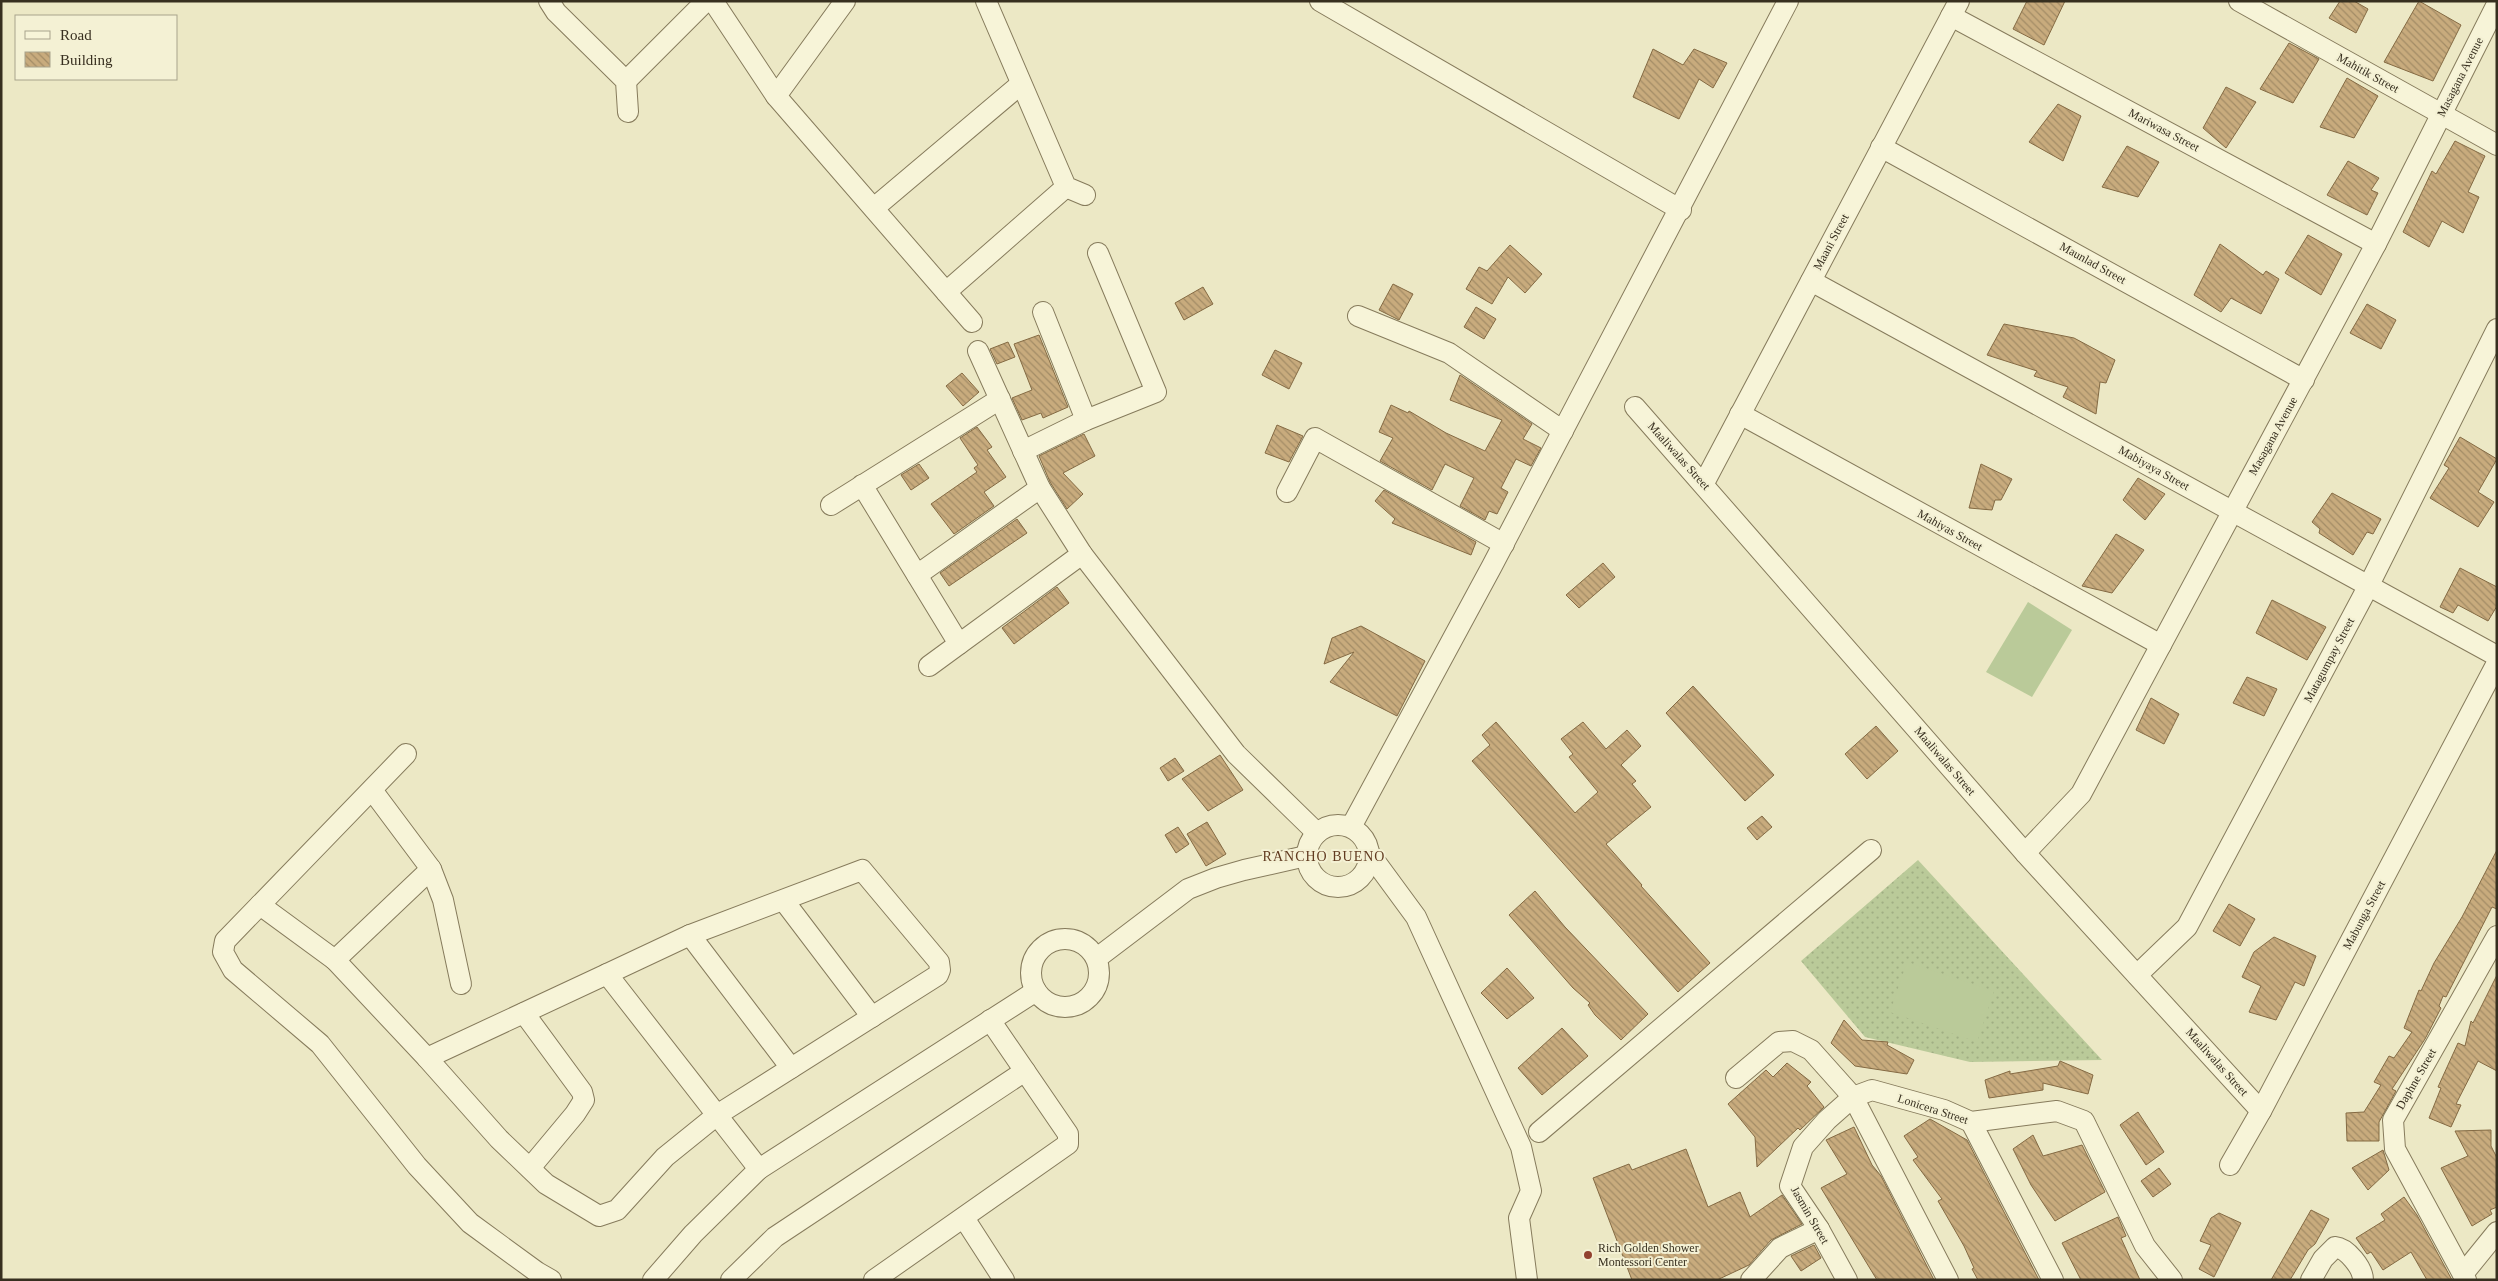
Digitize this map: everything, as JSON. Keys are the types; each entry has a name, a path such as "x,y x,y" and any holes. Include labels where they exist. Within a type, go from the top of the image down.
{"street":[{"path":"549,1 556,12 626,81 628,112"},
{"path":"626,81 706,1"},
{"path":"713,1 776,96 972,322"},
{"path":"776,96 845,1"},
{"path":"986,1 1066,187 1085,195"},
{"path":"1320,1 1681,210"},
{"path":"1351,828 1681,210 1788,1"},
{"name":"Mahitik Street","path":"2239,1 2497,145"},
{"name":"Masagana Avenue","path":"2025,853 2081,794 2376,244 2497,4"},
{"name":"Maani Street","path":"1704,483 1955,8"},
{"name":"Mariwasa Street","path":"1955,8 2376,244"},
{"path":"874,208 1021,84"},
{"name":"Maunlad Street","path":"1882,147 2304,380"},
{"path":"946,292 1066,187"},
{"path":"1023,452 1086,420 1156,392 1098,253"},
{"name":"Mabiyaya Street","path":"1811,281 2497,656"},
{"path":"1043,312 1086,420"},
{"path":"1358,316 1449,353 1563,431"},
{"name":"Matagumpay Street","path":"2137,975 2187,927 2369,586 2497,329"},
{"path":"978,352 1040,488 1082,554 1236,754 1317,833"},
{"path":"831,505 1000,399"},
{"name":"Maaliwalas Street","path":"1635,407 1704,483 2025,853 2261,1111"},
{"name":"Mahiyas Street","path":"1740,414 2161,645"},
{"path":"1287,492 1315,438 1504,544"},
{"path":"862,486 959,644"},
{"path":"918,575 1040,488"},
{"path":"929,666 1082,554"},
{"name":"Mabunga Street","path":"2230,1165 2261,1111 2497,663"},
{"path":"406,754 225,941 223,952 233,970 320,1044 418,1166 470,1223 537,1272 551,1280"},
{"path":"372,790 431,869 443,900 462,984"},
{"path":"1334,825 1351,828 1360,834 1366,842 1369,862 1359,880 1341,887 1322,883 1314,877 1306,856 1311,840 1317,833 1334,825"},
{"path":"1539,1132 1871,850"},
{"path":"1369,853 1416,916 1521,1147 1530,1191 1519,1218 1526,1280"},
{"path":"1097,958 1188,889 1216,878 1306,856"},
{"path":"335,960 431,869"},
{"path":"260,905 335,960 427,1058 499,1139 546,1184 599,1216 617,1210 665,1157 717,1115 938,976 939,962 862,870 690,935 427,1058"},
{"path":"784,901 872,1017"},
{"path":"690,935 791,1068"},
{"name":"Daphne Street","path":"2465,1277 2395,1149 2393,1120 2497,936"},
{"path":"1069,939 1084,943 1097,958 1099,981 1094,992 1087,1000 1077,1005 1054,1006 1036,992 1031,972 1033,962 1038,952 1054,940 1069,939"},
{"path":"606,974 760,1169"},
{"path":"653,1280 693,1234 760,1169 1036,992"},
{"path":"524,1013 582,1092 584,1100 575,1114 530,1168"},
{"path":"874,1280 1068,1144 1068,1134 990,1020"},
{"path":"1736,1078 1778,1042 1793,1041 1811,1050 1853,1097 1948,1280"},
{"path":"731,1280 776,1237 1025,1071"},
{"name":"Lonicera Street","path":"1803,1147 1827,1120 1853,1097 1872,1090 1944,1110 1972,1122 2057,1111 2084,1121 2144,1246 2172,1280"},
{"path":"1972,1122 2053,1280"},
{"name":"Jasmin Street","path":"1803,1147 1790,1186 1819,1228 1846,1280"},
{"path":"964,1218 1004,1280"},
{"path":"1750,1280 1780,1248 1819,1228"},
{"path":"2465,1277 2497,1232"},
{"path":"2310,1280 2323,1259 2335,1247 2345,1250 2362,1274 2362,1280"}],"green space":[{"path":"2028,602 2072,630 2032,697 1986,672"},
{"path":"1918,860 2102,1060 1970,1062 1865,1037 1801,961"},
{"path":"1907,962 1994,991 1977,1042 1890,1012"}],"building":[{"path":"2027,1 2065,1 2044,45 2013,29"},
{"path":"2340,1 2354,1 2368,9 2356,33 2329,18"},
{"path":"2419,1 2461,25 2433,81 2384,62"},
{"path":"2289,43 2319,59 2293,103 2260,89"},
{"path":"1653,49 1683,65 1694,49 1727,63 1713,88 1699,79 1679,119 1633,97"},
{"path":"2347,78 2378,96 2354,138 2320,127"},
{"path":"2226,87 2256,102 2226,148 2203,128"},
{"path":"2058,104 2081,116 2063,161 2029,142"},
{"path":"2455,141 2485,156 2468,192 2479,197 2463,233 2442,221 2429,247 2403,232 2432,171 2436,174"},
{"path":"2127,146 2159,162 2138,197 2102,187"},
{"path":"2348,161 2379,178 2371,190 2378,193 2367,215 2327,195"},
{"path":"2308,235 2342,254 2321,295 2285,273"},
{"path":"2220,244 2263,275 2266,271 2279,279 2261,314 2231,298 2221,312 2194,295"},
{"path":"1510,245 1542,274 1525,293 1508,277 1492,304 1466,289 1479,267 1487,271"},
{"path":"1393,284 1413,294 1399,320 1379,310"},
{"path":"1203,287 1213,304 1184,320 1175,303"},
{"path":"2367,304 2396,320 2381,349 2350,333"},
{"path":"1476,307 1496,319 1484,339 1464,327"},
{"path":"2004,324 2074,338 2115,360 2106,383 2100,382 2096,414 2063,397 2068,387 2034,376 2037,371 1987,355"},
{"path":"1039,335 1068,407 1043,418 1041,413 1022,420 1012,398 1032,390 1014,344"},
{"path":"1008,342 1015,357 997,364 990,349"},
{"path":"1275,350 1302,363 1289,389 1262,375"},
{"path":"962,373 979,392 963,406 946,386"},
{"path":"1460,375 1532,424 1523,439 1541,448 1531,466 1516,459 1501,488 1508,492 1497,514 1489,511 1485,520 1460,506 1474,478 1445,464 1432,490 1380,461 1393,438 1379,432 1391,405 1408,413 1409,411 1446,433 1485,451 1502,420 1450,400"},
{"path":"1277,425 1303,436 1289,462 1265,453"},
{"path":"977,427 992,447 987,450 1006,477 984,492 994,506 954,534 931,504 977,472 974,468 978,465 960,438"},
{"path":"1084,434 1095,456 1063,473 1083,494 1067,509 1050,482 1039,456"},
{"path":"2460,437 2497,459 2478,492 2494,502 2478,527 2430,498 2449,468 2444,465"},
{"path":"919,464 929,478 911,490 901,475"},
{"path":"1981,464 2012,479 2001,500 1995,500 1992,510 1969,508"},
{"path":"2138,478 2165,494 2145,520 2123,500"},
{"path":"1384,490 1476,542 1471,555 1392,523 1395,519 1375,501"},
{"path":"2332,493 2381,519 2373,534 2367,532 2353,555 2319,533 2320,529 2312,522"},
{"path":"1017,519 1027,533 949,586 940,573"},
{"path":"2116,534 2144,550 2112,593 2082,586"},
{"path":"1603,563 1615,577 1579,608 1566,595"},
{"path":"2460,568 2497,587 2497,606 2488,621 2458,605 2453,613 2440,607"},
{"path":"1057,587 1069,603 1014,644 1002,628"},
{"path":"2272,600 2326,627 2307,660 2256,633"},
{"path":"1361,626 1425,661 1397,716 1330,682 1354,652 1324,664 1332,638"},
{"path":"2247,677 2277,689 2264,716 2233,703"},
{"path":"1693,686 1774,775 1745,801 1666,713"},
{"path":"2151,698 2179,714 2164,744 2136,730"},
{"path":"1496,722 1575,813 1598,792 1569,757 1573,754 1561,739 1583,722 1606,749 1627,730 1641,746 1621,765 1636,781 1632,784 1651,807 1606,844 1710,963 1678,992 1472,761 1490,745 1482,735"},
{"path":"1876,726 1898,751 1867,779 1845,754"},
{"path":"1220,755 1243,790 1208,811 1182,779"},
{"path":"1175,758 1184,771 1168,781 1160,768"},
{"path":"1762,816 1772,827 1757,840 1747,828"},
{"path":"1207,822 1226,854 1206,866 1187,834"},
{"path":"1178,827 1189,844 1176,853 1165,835"},
{"path":"2497,850 2497,909 2492,907 2446,997 2443,996 2439,1006 2441,1008 2425,1039 2392,1089 2396,1091 2379,1122 2379,1141 2347,1141 2346,1113 2364,1112 2381,1085 2374,1082 2389,1056 2394,1058 2412,1032 2404,1028 2419,990 2421,991 2434,963 2462,917"},
{"path":"1535,891 1565,927 1648,1014 1621,1040 1595,1015 1588,1005 1590,1003 1573,988 1509,915"},
{"path":"2229,904 2255,919 2240,946 2213,931"},
{"path":"2274,937 2316,956 2304,986 2295,982 2276,1020 2249,1012 2261,986 2242,977 2254,952"},
{"path":"1507,968 1534,998 1507,1019 1481,993"},
{"path":"2497,975 2497,1071 2478,1061 2456,1104 2461,1105 2451,1127 2429,1118 2441,1088 2438,1087 2458,1043 2465,1046 2471,1021 2473,1023"},
{"path":"1844,1020 1862,1040 1888,1042 1887,1045 1914,1060 1907,1074 1855,1066 1831,1043"},
{"path":"1562,1028 1588,1056 1542,1095 1518,1068"},
{"path":"2060,1061 2093,1075 2088,1094 2043,1083 2043,1090 1989,1098 1985,1080 2010,1071 2010,1074 2058,1066"},
{"path":"1787,1063 1811,1082 1807,1086 1824,1107 1800,1130 1798,1128 1757,1167 1755,1137 1728,1104 1766,1070 1773,1077"},
{"path":"2138,1112 2164,1152 2146,1165 2120,1125"},
{"path":"1930,1119 1967,1140 2039,1280 1978,1280 1964,1246 1938,1201 1942,1199 1913,1160 1918,1157 1904,1136"},
{"path":"1854,1127 1872,1165 1881,1176 1934,1280 1877,1280 1821,1188 1847,1174 1826,1140"},
{"path":"2491,1130 2491,1146 2497,1158 2497,1207 2490,1210 2492,1214 2472,1226 2441,1168 2468,1156 2455,1131"},
{"path":"2033,1135 2043,1156 2082,1145 2105,1192 2055,1221 2031,1185 2013,1149"},
{"path":"1686,1149 1708,1207 1740,1192 1750,1217 1782,1195 1802,1224 1771,1240 1749,1265 1717,1280 1632,1280 1593,1178 1629,1164 1632,1170"},
{"path":"2383,1150 2389,1170 2368,1190 2352,1168"},
{"path":"2159,1168 2171,1184 2153,1197 2141,1181"},
{"path":"2404,1197 2417,1215 2452,1280 2427,1280 2411,1252 2383,1270 2371,1252 2367,1254 2356,1238 2385,1220 2381,1214"},
{"path":"2311,1210 2329,1219 2315,1244 2308,1250 2290,1280 2271,1280"},
{"path":"2219,1213 2241,1223 2214,1277 2199,1269 2211,1245 2200,1241 2211,1218"},
{"path":"2118,1217 2126,1236 2121,1238 2140,1280 2081,1280 2062,1243"},
{"path":"1814,1245 1821,1258 1801,1271 1791,1256"}],"place":[{"name":"Rich Golden Shower Montessori Center","path":"1588,1255"}],"district":[{"name":"RANCHO BUENO","path":"1324,856"}]}
